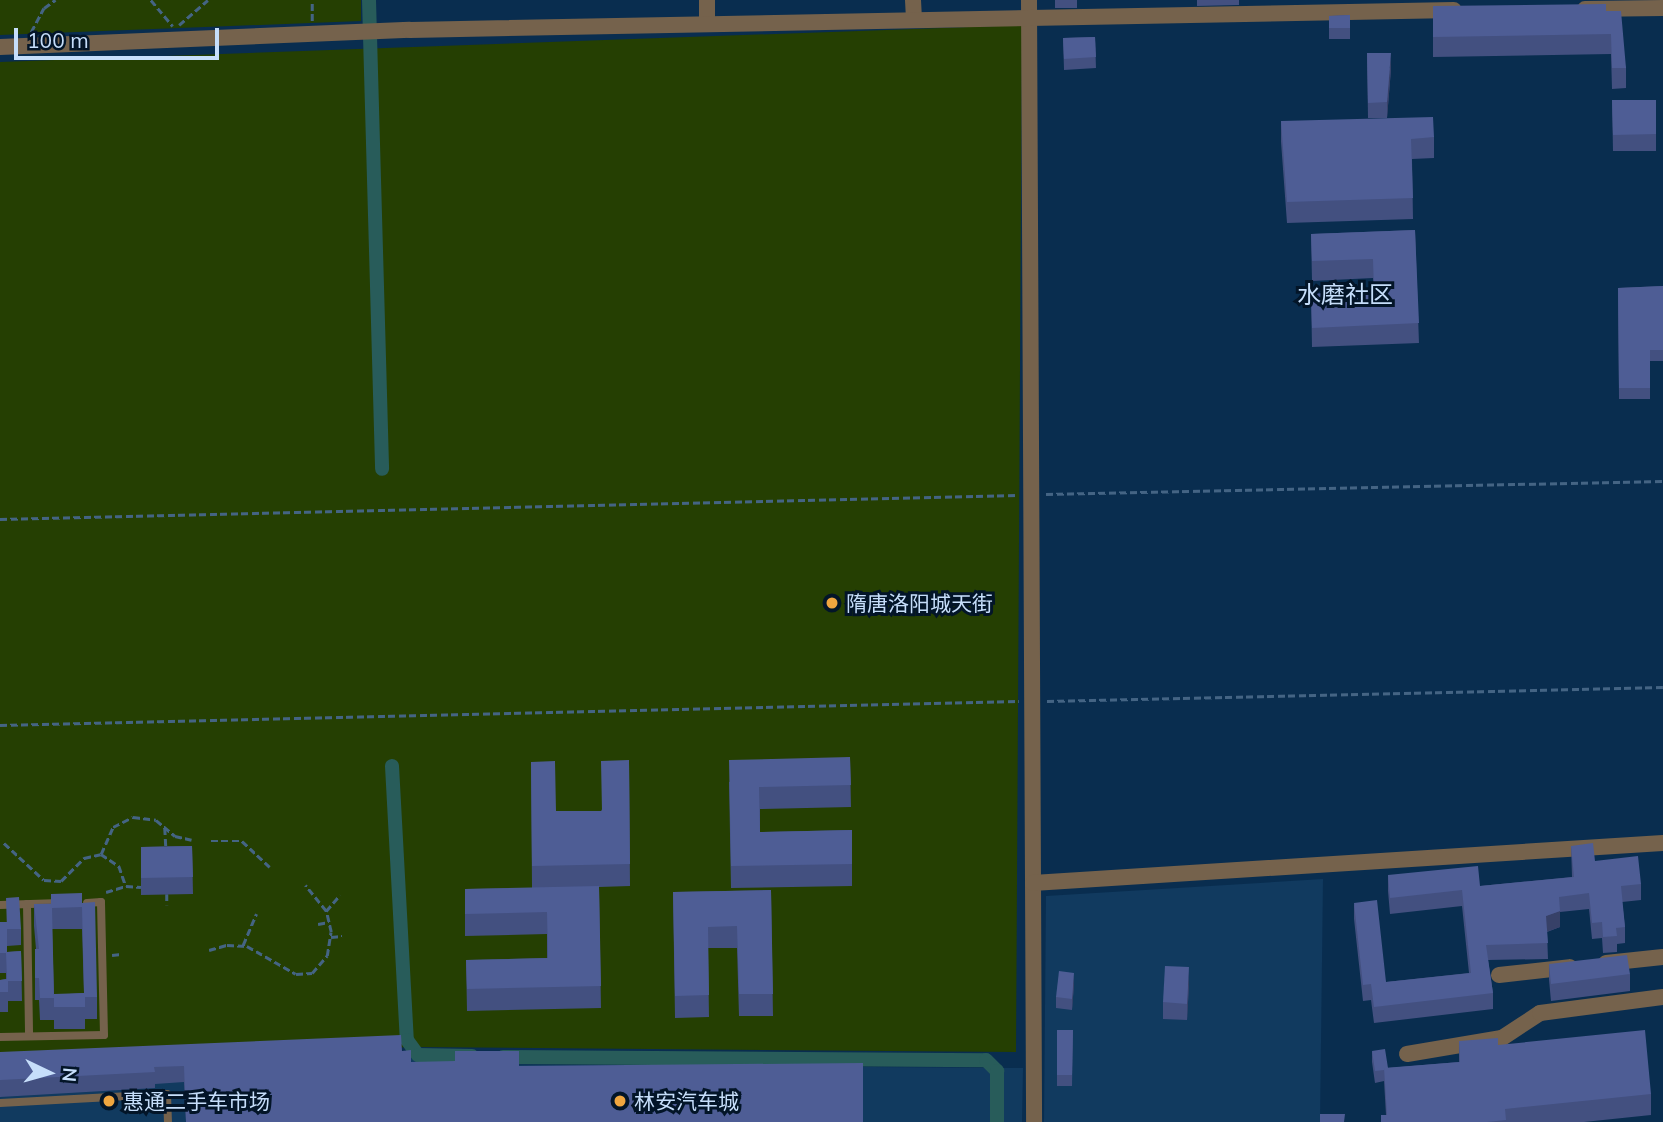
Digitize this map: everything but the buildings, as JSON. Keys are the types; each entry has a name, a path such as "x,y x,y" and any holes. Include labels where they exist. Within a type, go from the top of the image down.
{"street":[{"path":"707,0 707,24"},
{"path":"913,0 914,20"},
{"path":"1029,0 1034,1122"},
{"path":"1567,9 1663,8"},
{"path":"0,47 400,30 1471,10"},
{"path":"1033,883 1663,843"},
{"path":"1499,975 1663,957"},
{"path":"1407,1054 1502,1038 1540,1013 1663,997"}],"lane":[{"path":"0,905 101,902 104,1035 0,1037"},
{"path":"27,904 29,1036"},
{"path":"0,1102 167,1094 168,1122"}],"path":[{"path":"30,46 34,25 55,0"},
{"path":"151,0 165,10 175,28 208,0"},
{"path":"312,0 312,23"},
{"path":"0,519 1663,481"},
{"path":"0,725 1663,687"},
{"path":"101,855 105,838 123,820 144,818 192,840"},
{"path":"165,827 166,851"},
{"path":"211,841 242,841 270,867"},
{"path":"4,843 15,849 38,878 52,882 68,876 84,858 101,855 119,866 126,886"},
{"path":"209,950 243,945 264,952 287,970 305,974 320,967 331,937 330,922 326,911 305,885"},
{"path":"101,902 107,890 126,886 141,887"},
{"path":"167,894 167,905"},
{"path":"326,911 340,895"},
{"path":"243,945 256,914"},
{"path":"318,924 330,922"},
{"path":"331,937 342,936"}],"shaded area":[{"path":"1323,879 1320,1122 1044,1122 1046,896"},
{"name":"林安汽车城","path":"401,1051 427,1064 1023,1068 1022,1122 0,1122 0,1066"}],"green space":[{"path":"0,0 361,0 361,21 0,35"},
{"path":"1022,25 1016,1052 414,1047 0,1062 0,62"}],"waterway":[{"path":"369,0 382,469"},
{"path":"392,766 407,1040 418,1055 472,1056"},
{"path":"503,1057 986,1060 997,1071 997,1122"}],"place":[{"name":"隋唐洛阳城天街","path":"832,603"},
{"name":"惠通二手车市场","path":"109,1101"},
{"name":"林安汽车城","path":"620,1101"}],"district":[{"name":"水磨社区","path":"1345,295"}]}
